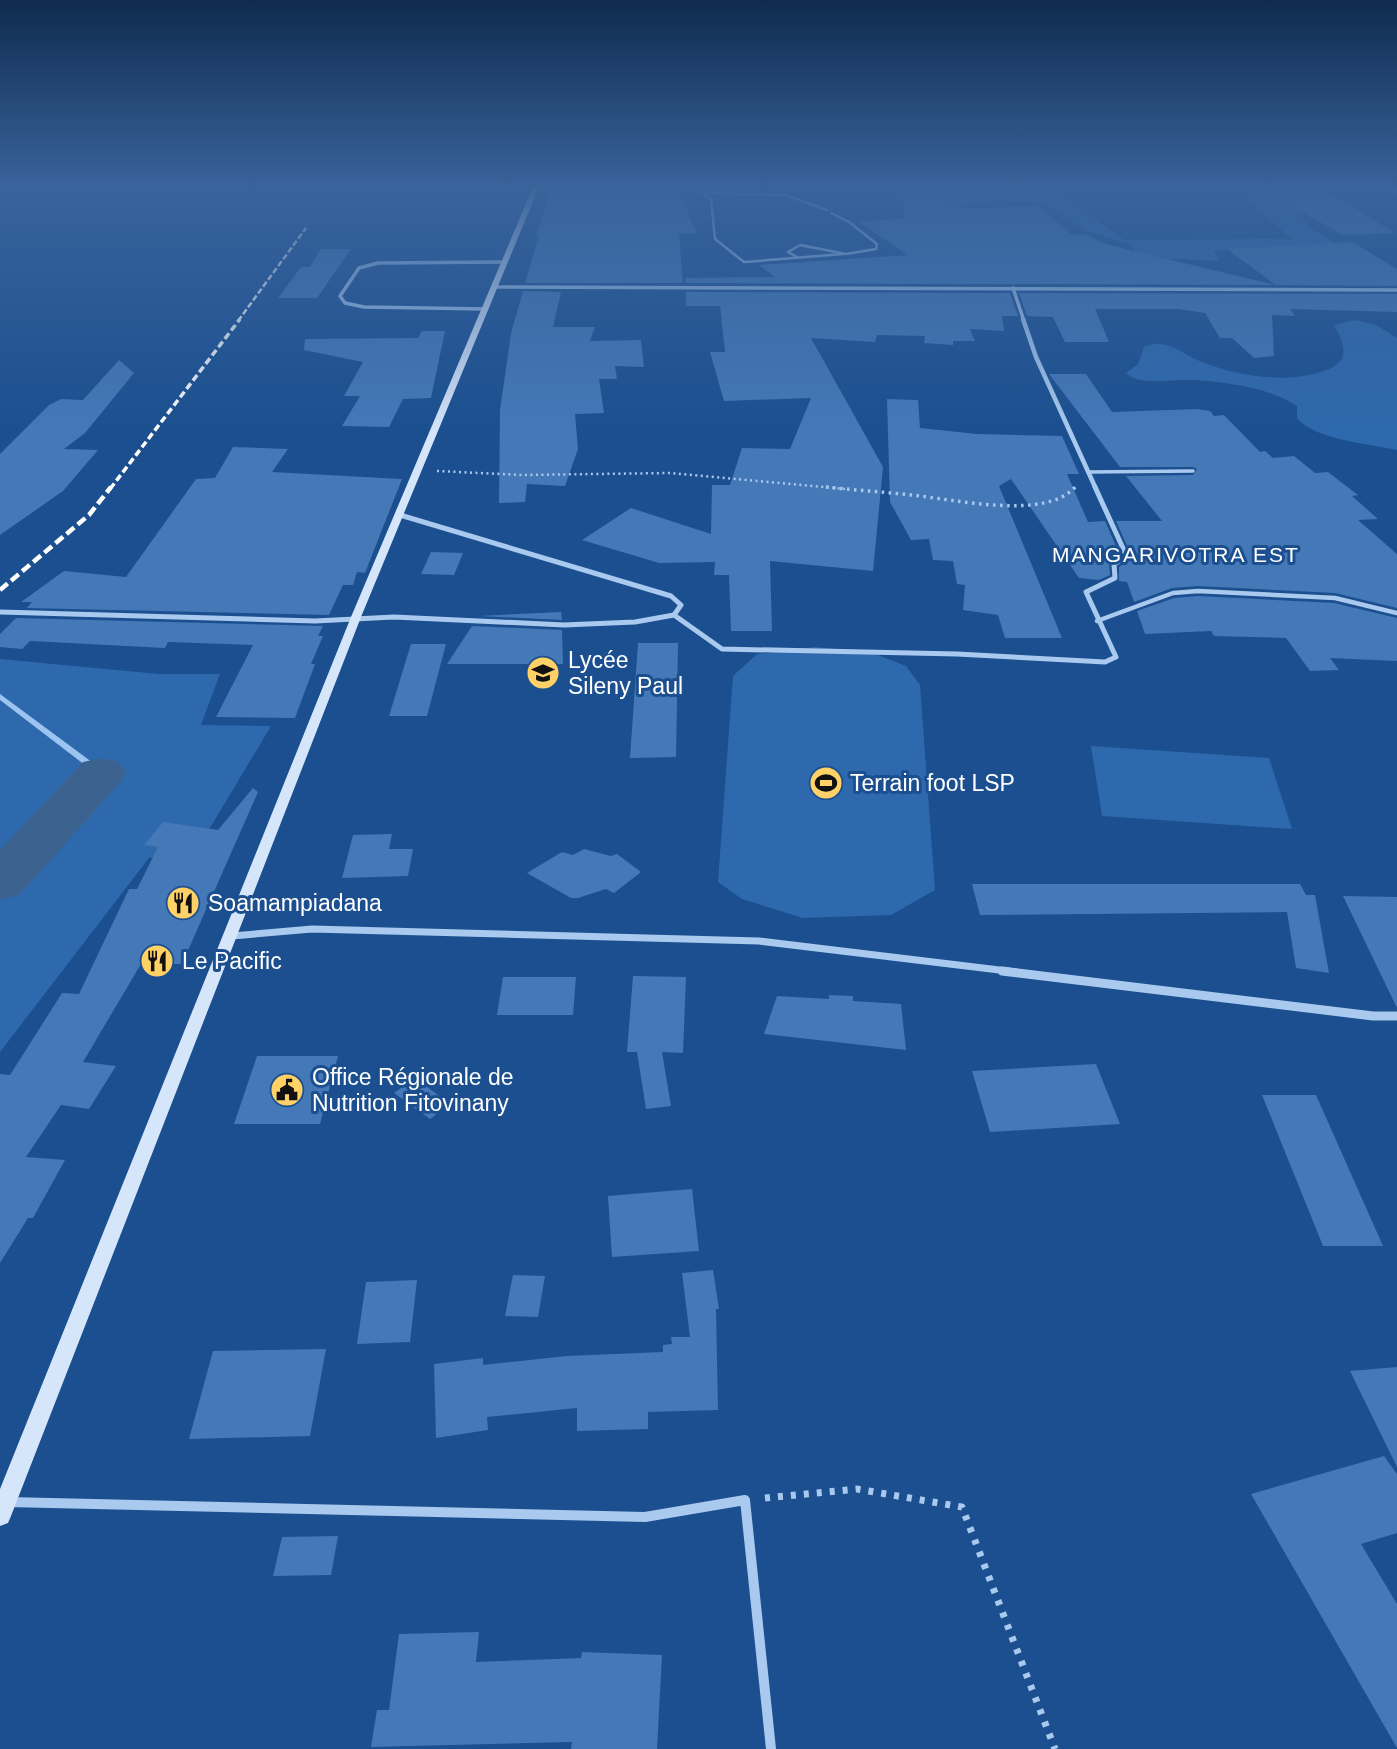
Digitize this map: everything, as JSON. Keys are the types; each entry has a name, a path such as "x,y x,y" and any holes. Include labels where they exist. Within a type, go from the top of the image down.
{"main road":[{"path":"0,1516 232,936 356,617 501,269"}],"street":[{"path":"359,269 340,296 345,303 365,307 486,309"},
{"path":"494,288 1397,290"},
{"path":"674,615 722,649 957,654 1105,662 1116,657 1097,621 1086,592 1115,578 1114,564 1127,556 1036,357 1013,288"},
{"path":"0,612 315,621 356,617 564,625 635,622 674,615 681,605 671,596 400,515"},
{"path":"232,936 312,929 759,941 1373,1016 1397,1016"},
{"path":"6,1502 645,1517 745,1500 771,1749"}],"lane":[{"path":"1088,472 1194,471"},
{"path":"1097,621 1173,593 1198,591 1335,598 1397,613"}],"path":[{"path":"419,470 522,475 671,473 913,495 989,506 1034,505 1070,493 1088,472"},
{"path":"745,1500 857,1489 962,1507 1055,1749"}],"shaded area":[{"path":"1355,320 1376,325 1397,338 1397,450 1344,440 1316,431 1297,418 1297,406 1261,390 1196,380 1140,380 1126,373 1138,364 1144,347 1158,344 1171,346 1215,367 1249,375 1284,378 1318,373 1333,367 1342,359 1342,342 1334,325"},
{"name":"Terrain foot LSP","path":"815,647 870,652 906,666 920,685 935,890 891,915 803,918 742,899 718,882 733,676 757,654"},
{"path":"0,659 159,674 220,674 201,725 271,726 198,848 149,858 0,1052"},
{"path":"1091,746 1269,758 1292,829 1102,816"}],"building":[{"path":"300,269 337,269 317,298 278,298"},
{"path":"529,269 682,269 683,283 525,283"},
{"path":"764,269 1207,269 1275,285 686,283 685,278 775,277"},
{"path":"1254,269 1397,269 1397,286 1276,285"},
{"path":"523,291 561,292 553,327 595,327 590,341 641,340 644,367 615,366 617,379 599,379 604,413 575,414 578,449 565,486 527,484 525,502 499,503 500,410 511,333"},
{"path":"686,292 1010,293 1018,316 1002,316 1004,331 970,329 975,341 953,341 953,345 924,343 925,336 877,335 875,342 811,338 883,467 873,571 770,561 772,631 731,631 729,575 714,575 715,562 659,563 582,540 631,508 711,534 712,485 730,485 742,448 790,449 811,398 724,401 710,352 725,352 720,306 686,306"},
{"path":"1019,293 1397,294 1397,312 1290,309 1295,316 1272,315 1274,356 1254,358 1232,338 1220,338 1205,313 1179,309 1095,309 1109,342 1065,342 1053,317 1027,316"},
{"path":"422,331 445,331 431,398 403,399 389,427 342,426 360,396 344,396 363,362 304,350 305,339 418,338"},
{"path":"119,360 134,373 85,433 64,449 98,450 63,491 0,535 0,454 49,405 61,399 83,400"},
{"path":"1049,374 1086,374 1112,412 1197,409 1210,411 1214,416 1224,415 1260,452 1265,451 1273,458 1294,456 1315,473 1328,472 1358,495 1352,496 1378,519 1358,520 1397,554 1397,608 1335,593 1198,586 1172,588 1134,602 1127,582 1119,581 1119,567 1132,557 1116,521 1162,521 1126,476 1193,475 1197,469 1120,467"},
{"path":"887,399 918,400 920,428 977,434 1062,436 1079,474 1067,474 1088,522 1105,521 1120,555 1109,562 1110,575 1099,580 1079,578 1011,479 999,486 1062,638 1005,638 998,615 963,610 965,585 957,584 953,561 933,560 929,539 911,540 890,502"},
{"path":"233,447 288,449 272,472 402,479 365,573 357,572 353,585 343,585 329,615 27,608 32,602 21,602 64,571 126,577 196,479 215,478"},
{"path":"431,552 463,553 454,575 421,574"},
{"path":"1198,596 1334,603 1397,618 1397,661 1330,658 1339,670 1310,671 1286,638 1214,636 1211,631 1145,634 1137,611 1174,598"},
{"path":"561,612 562,620 480,616"},
{"path":"16,618 323,626 318,636 323,636 311,664 315,664 295,718 216,717 253,645 168,642 165,648 30,641 22,649 0,647 0,634"},
{"path":"472,626 562,630 563,664 447,664"},
{"path":"638,643 678,643 676,757 630,758"},
{"path":"411,644 446,644 427,716 389,716"},
{"path":"253,788 258,792 182,964 141,964 83,1062 116,1066 89,1109 61,1105 26,1157 65,1160 33,1218 28,1218 0,1263 0,1074 10,1075 62,993 79,994 129,889 137,889 158,847 144,845 163,822 218,830"},
{"path":"392,834 389,849 413,849 408,876 342,878 353,835"},
{"path":"584,849 611,856 617,854 641,872 614,893 606,889 578,898 571,898 527,873 562,852 573,855"},
{"path":"972,884 1300,884 1306,895 1315,895 1329,973 1296,968 1287,912 980,915"},
{"path":"1343,896 1397,897 1397,1008"},
{"path":"633,976 686,977 683,1053 662,1052 671,1106 646,1109 637,1052 627,1052"},
{"path":"503,977 576,977 573,1015 497,1015"},
{"path":"829,995 853,996 853,1001 901,1004 906,1050 764,1034 777,996 829,999"},
{"name":"Office Régionale de Nutrition Fitovinany","path":"257,1056 338,1056 320,1124 234,1124"},
{"path":"1096,1064 1120,1124 990,1132 972,1071"},
{"path":"415,1078 450,1104 430,1119 394,1093"},
{"path":"1262,1095 1316,1095 1383,1246 1323,1246"},
{"path":"692,1189 699,1251 612,1257 608,1196"},
{"path":"713,1270 719,1309 716,1309 718,1410 648,1412 648,1429 577,1431 577,1408 487,1417 488,1430 436,1438 434,1364 483,1358 483,1365 567,1356 663,1352 663,1345 672,1344 671,1337 690,1337 682,1273"},
{"path":"513,1275 545,1276 538,1317 505,1316"},
{"path":"417,1280 410,1342 357,1344 366,1282"},
{"path":"326,1349 310,1436 189,1439 213,1351"},
{"path":"1397,1367 1397,1467 1350,1371"},
{"path":"1384,1456 1397,1474 1397,1533 1361,1544 1397,1604 1397,1748 1251,1494"},
{"path":"338,1536 331,1575 273,1576 282,1537"},
{"path":"479,1632 476,1662 581,1658 582,1652 662,1655 657,1749 571,1749 572,1742 371,1747 377,1710 389,1710 399,1634"}],"waterway":[{"path":"0,696 101,773"},
{"path":"0,883 101,773"}],"railway":[{"path":"238,321 276,269"},
{"path":"110,489 240,319"},
{"path":"0,590 89,515 111,487"}],"place":[{"name":"Lycée Sileny Paul","path":"543,673"},
{"name":"Terrain foot LSP","path":"826,783"},
{"name":"Soamampiadana","path":"183,903"},
{"name":"Le Pacific","path":"157,961"},
{"name":"Office Régionale de Nutrition Fitovinany","path":"287,1090"}],"district":[{"name":"MANGARIVOTRA EST","path":"1176,554"}]}
